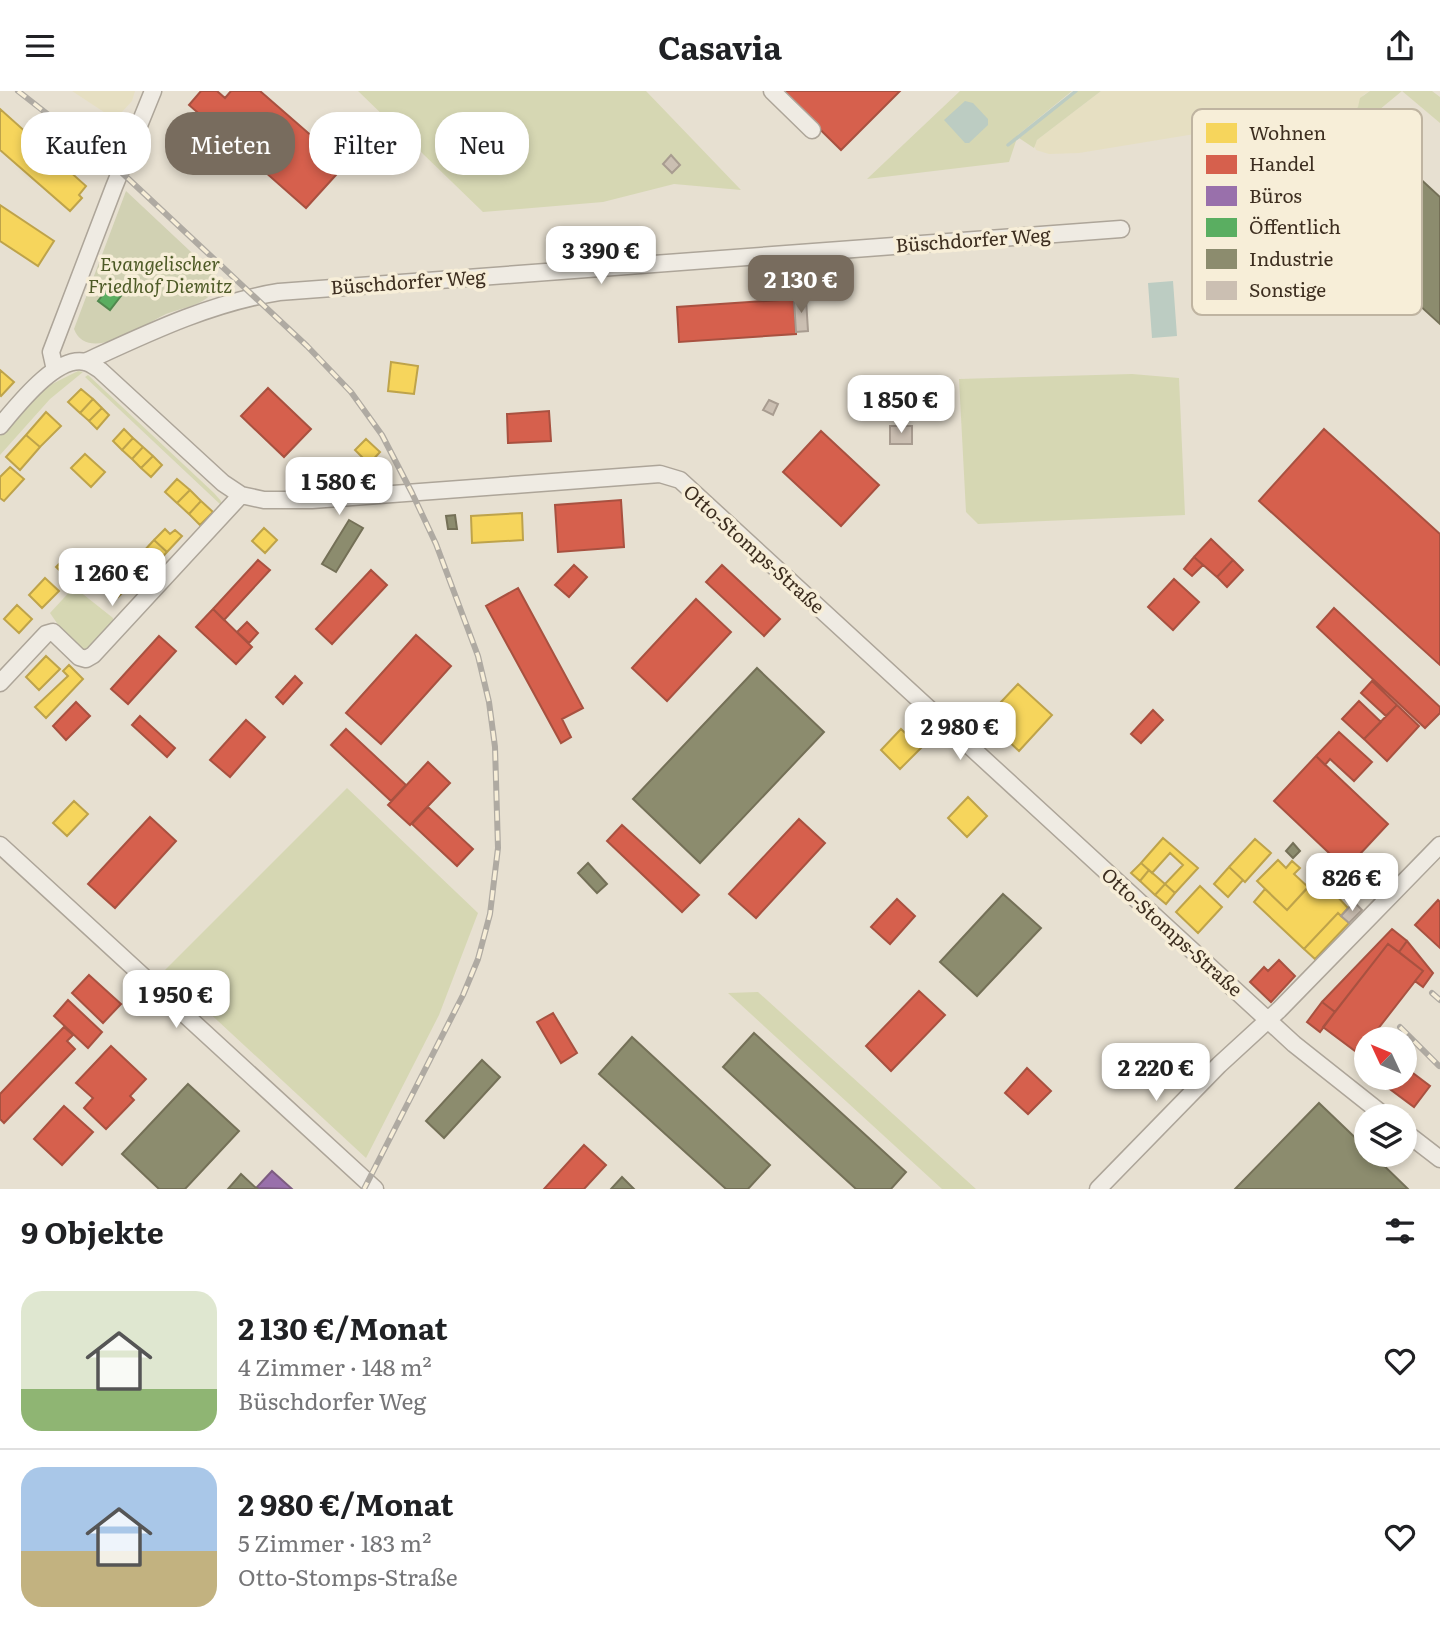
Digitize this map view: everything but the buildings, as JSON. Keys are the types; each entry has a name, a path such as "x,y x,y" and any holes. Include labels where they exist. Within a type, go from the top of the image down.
{"street":[{"path":"55,370 51,352 153,91"},
{"path":"772,91 812,130"},
{"name":"Büschdorfer Weg","path":"85,362 188,316 227,303 279,292 1121,229"},
{"path":"0,426 36,386 55,370 66,364 85,362"},
{"name":"Otto-Stomps-Straße","path":"85,362 100,370 223,483 241,495 264,500 312,500 660,474 680,481 1294,1044 1370,1104"},
{"path":"0,683 46,634 53,632 79,657 86,659 93,655 241,495"},
{"path":"0,845 375,1189"},
{"path":"1098,1189 1219,1065 1279,1010 1440,845"},
{"path":"1417,1141 1440,1159"}],"shaded area":[{"path":"72,91 135,91 132,101 122,112 104,112"},
{"path":"1101,91 1370,91 1363,95 1356,109 1192,109 1192,134 1079,153 1049,154 1036,150 1034,145"},
{"path":"965,101 973,103 988,119 988,125 969,143 965,143 944,120"},
{"path":"1173,281 1177,336 1152,338 1148,283"}],"green space":[{"path":"358,91 646,91 741,190 674,184 603,202 483,212 445,175 529,175 529,112 435,112 435,166 421,152 421,112 380,112"},
{"path":"960,91 1072,91 1018,135 1009,162 867,179"},
{"path":"1077,91 1101,91 1037,140 1034,148 1019,138"},
{"path":"1370,91 1402,91 1380,109 1356,109 1360,98"},
{"path":"1402,91 1432,91 1440,97 1440,123"},
{"name":"Evangelischer Friedhof Diemitz","path":"126,191 222,281 203,301 166,314 117,339 91,343 81,339 74,329","holes":["123,282 124,292 109,310 99,301 112,283"]},
{"path":"78,371 83,372 50,399 0,455 0,436 42,389"},
{"path":"1132,374 1179,378 1185,515 978,524 966,512 959,379"},
{"path":"88,375 214,493 222,506 85,377"},
{"path":"74,587 113,618 113,626 89,651 77,646 50,613"},
{"path":"347,788 478,913 439,1015 366,1158 164,971"},
{"path":"758,992 976,1189 942,1189 728,993"}],"waterway":[{"path":"1008,145 1076,91"}],"railway":[{"path":"18,91 120,171 307,346 351,392 382,435 412,493 436,544 478,656 489,702 495,747 498,848 490,914 478,959 463,995 364,1189"},
{"path":"1432,993 1440,1000"},
{"path":"1418,1045 1439,1066"}]}
